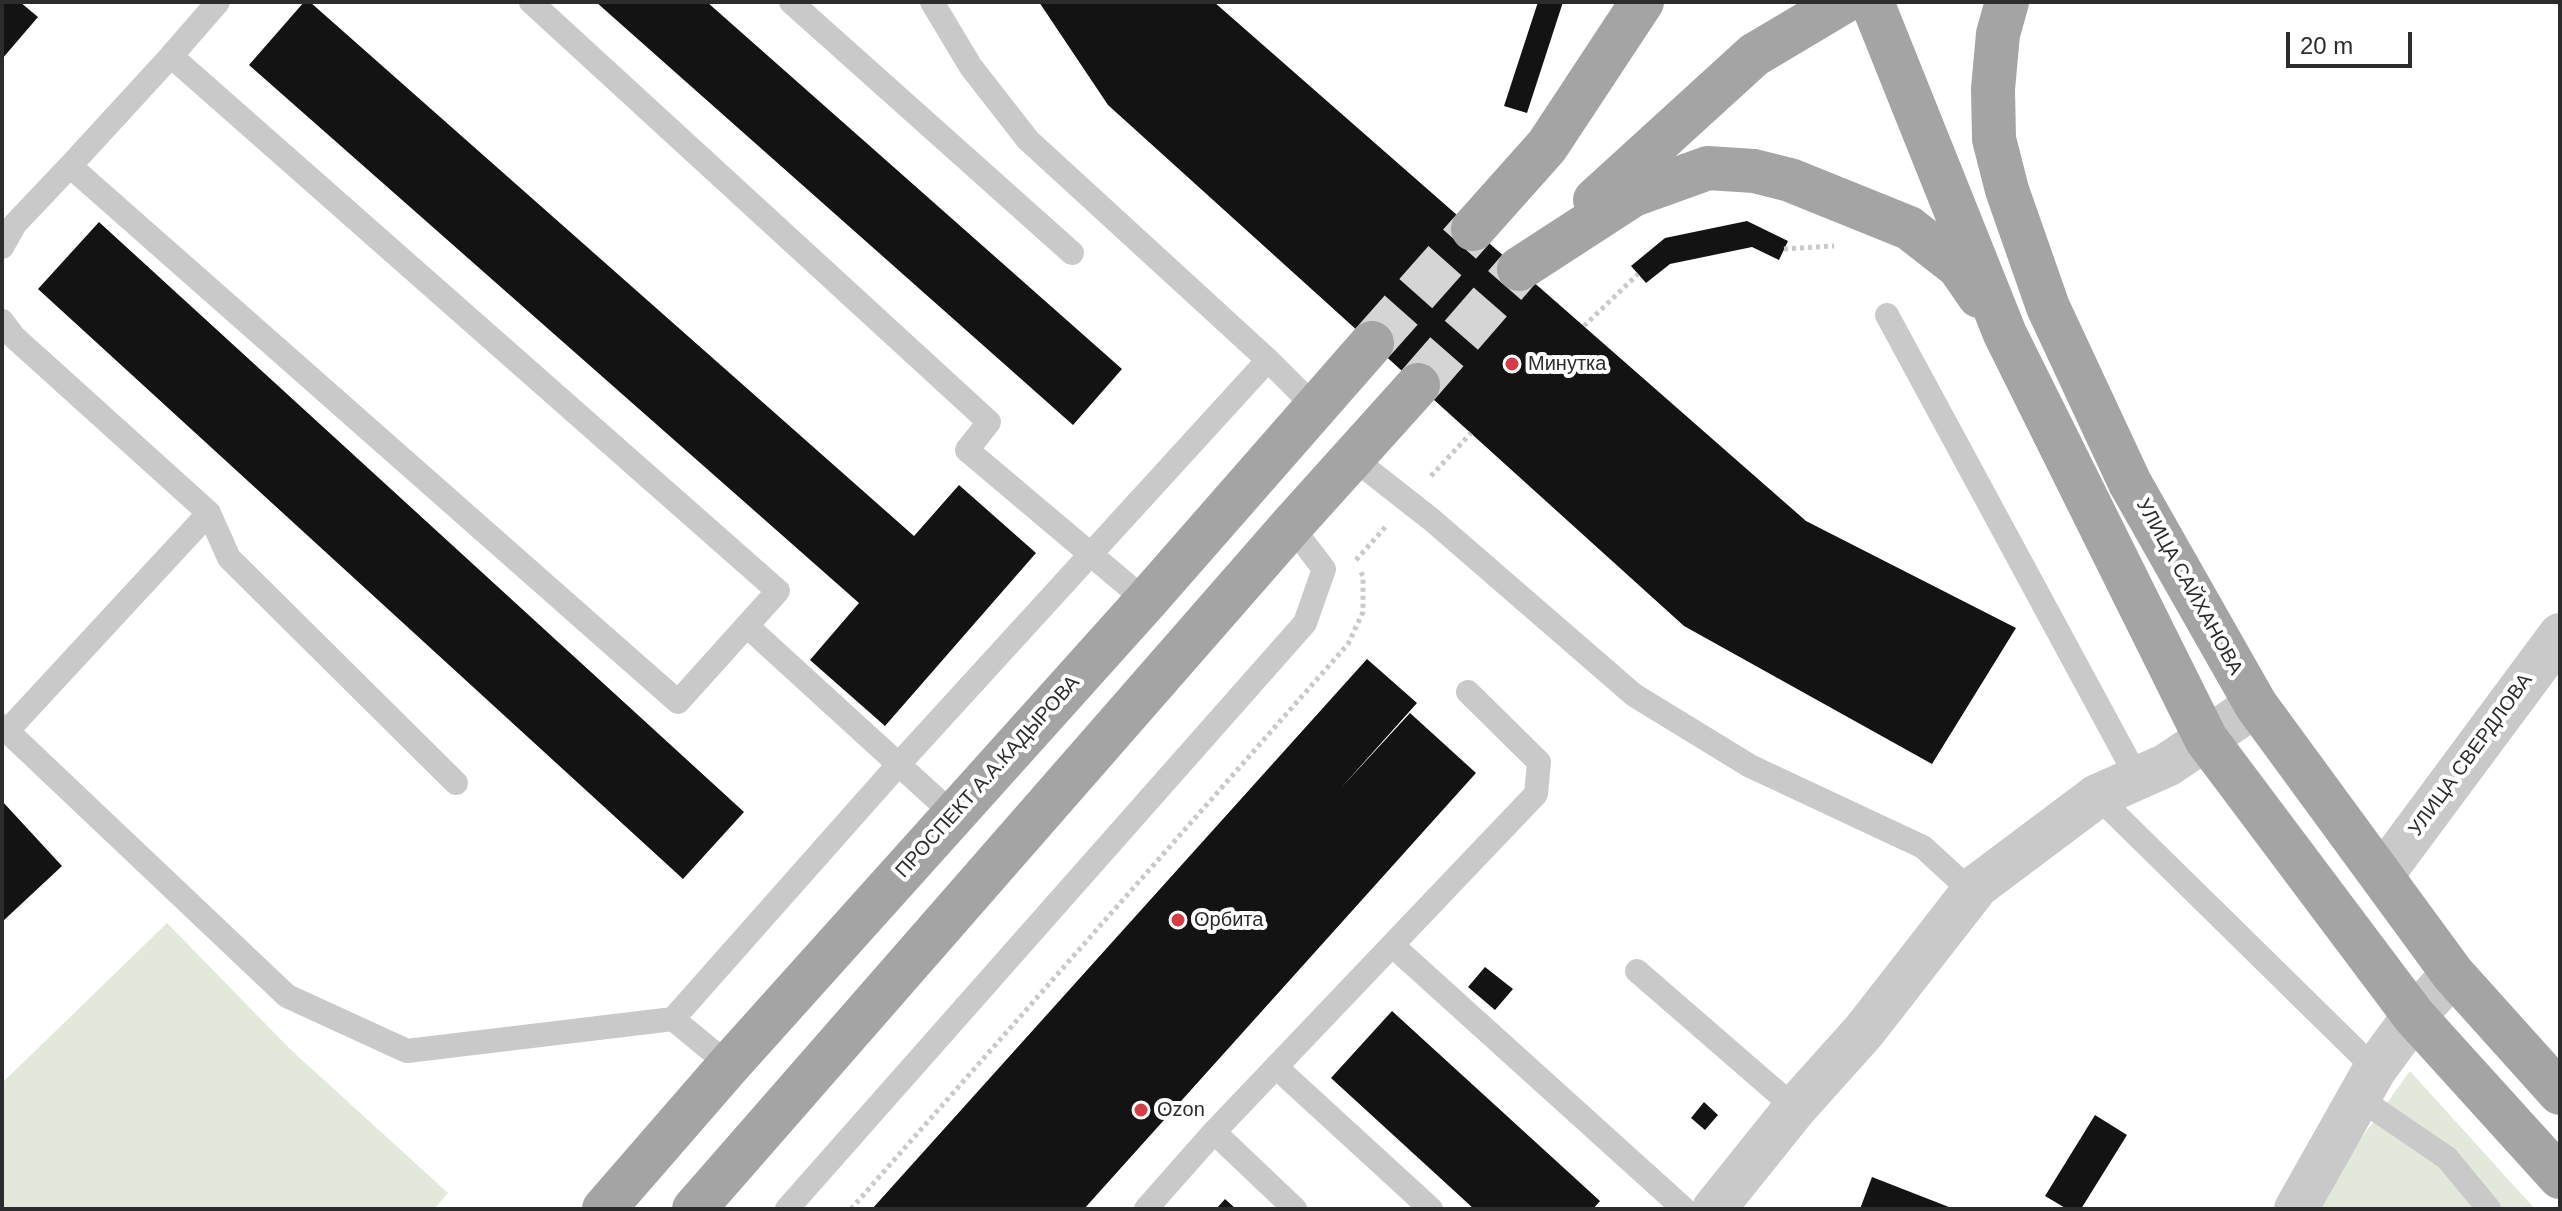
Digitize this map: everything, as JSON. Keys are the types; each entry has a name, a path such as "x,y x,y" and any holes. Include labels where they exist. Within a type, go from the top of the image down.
{"main road":[{"path":"1547,146 1618,2"},
{"path":"1473,229 1547,146 1642,2"},
{"path":"1843,2 1754,55 1519,269 1633,195 1708,168 1754,171 1790,180 1909,228 1959,267 2005,334"},
{"path":"1872,2 2005,334 2206,739 2414,1016 2560,1177"},
{"name":"УЛИЦА САЙХАНОВА","path":"2007,2 1998,34 1993,89 1994,139 2007,190 2043,292 2130,483 2256,705 2453,974 2560,1093"},
{"name":"ПРОСПЕКТ А.А.КАДЫРОВА","path":"604,1209 1372,343"},
{"path":"694,1209 1418,385"}],"street":[{"name":"УЛИЦА СВЕРДЛОВА","path":"2382,875 2560,635"},
{"path":"1714,1209 1795,1108 1864,1031 1977,886 2097,796 2167,765 2256,705"},
{"path":"2296,1209 2367,1083 2414,1016 2453,974"}],"lane":[{"path":"2,247 15,224 218,2"},
{"path":"531,2 989,422 967,450 1146,601"},
{"path":"791,2 1072,253"},
{"path":"932,2 971,67 1028,140 1268,360 1316,408"},
{"path":"70,166 678,702 778,591 171,56"},
{"path":"1887,315 2138,779"},
{"path":"2,321 14,337 209,513 229,558 456,783"},
{"path":"209,513 4,729 287,996 407,1051 673,1019 898,765 1268,360"},
{"path":"1353,458 1432,520 1634,695 1750,766 1923,847 1972,892"},
{"path":"787,1209 1305,623 1324,569 1291,526"},
{"path":"747,626 954,815"},
{"path":"1146,1209 1214,1132 1536,794 1539,762 1468,692"},
{"path":"2097,796 2367,1083 2447,1158 2489,1209"},
{"path":"1392,945 1684,1209"},
{"path":"1637,971 1795,1108"},
{"path":"673,1019 729,1065"},
{"path":"1276,1067 1431,1209"},
{"path":"1214,1132 1295,1209"}],"path":[{"path":"1784,249 1847,245"},
{"path":"1584,326 1638,274"},
{"path":"851,1209 1348,644 1363,612 1363,576 1355,561"}],"shaded area":[{"path":"167,923 290,1049 448,1193 434,1209 2,1209 2,1083"},
{"path":"2410,1071 2535,1209 2321,1209 2355,1147"}],"building":[{"path":"2,2 20,2 38,17 2,59"},
{"path":"304,2 310,2 914,536 959,485 1036,553 885,726 810,660 859,603 249,65"},
{"path":"596,2 707,2 1122,369 1073,425"},
{"name":"Минутка","path":"1039,2 1214,2 1806,521 2016,628 1932,764 1684,626 1108,105"},
{"path":"1538,2 1563,2 1527,113 1504,106"},
{"path":"1747,221 1788,241 1779,260 1752,247 1670,264 1646,283 1631,266 1665,238"},
{"path":"99,222 744,812 683,879 38,289"},
{"path":"1367,659 1417,703 1340,789 1410,713 1476,773 1084,1209 872,1209"},
{"path":"2,801 62,866 2,922"},
{"path":"1485,967 1513,989 1495,1010 1468,987"},
{"path":"1392,1011 1600,1201 1593,1209 1474,1209 1331,1078"},
{"path":"1704,1102 1718,1115 1705,1130 1691,1118"},
{"path":"2095,1115 2127,1135 2081,1209 2067,1209 2045,1196"},
{"path":"1872,1177 1954,1209 1860,1209"},
{"path":"1225,1199 1236,1209 1216,1209"}],"tunnel":[{"path":"1372,343 1473,229"},
{"path":"1418,385 1519,269"}],"place":[{"name":"Минутка","path":"1512,364"},
{"name":"Орбита","path":"1178,920"},
{"name":"Ozon","path":"1141,1110"}]}
